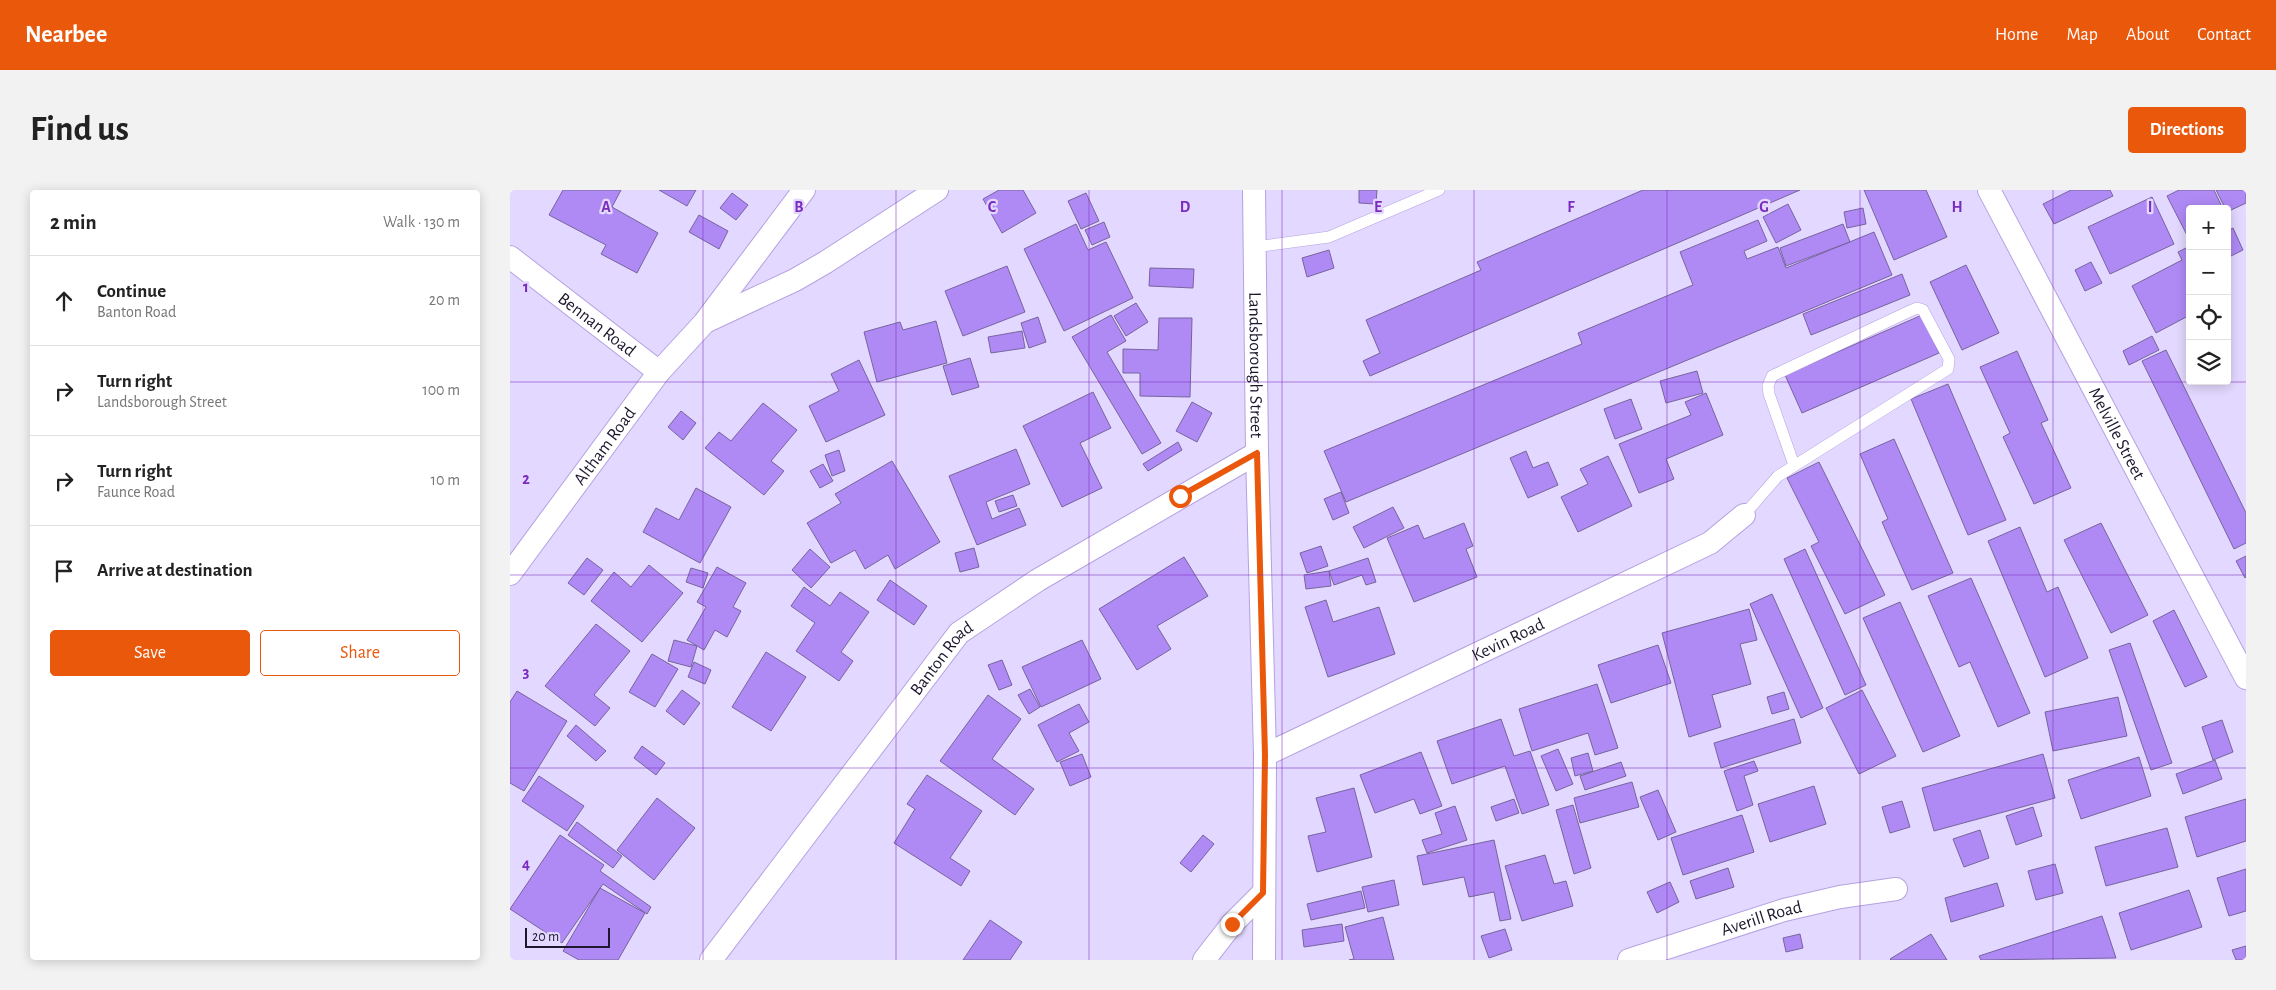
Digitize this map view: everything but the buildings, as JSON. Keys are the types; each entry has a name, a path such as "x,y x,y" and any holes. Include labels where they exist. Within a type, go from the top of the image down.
{"street":[{"name":"Altham Road","path":"510,574 659,372 704,323 804,190"},
{"name":"Altham Road","path":"704,323 811,271 937,190"},
{"name":"Landsborough Street","path":"1254,190 1257,453 1265,755 1264,960"},
{"name":"Melville Street","path":"1989,190 2246,678"},
{"name":"Bennan Road","path":"510,258 659,372"},
{"name":"Banton Road","path":"711,960 959,633 1038,580 1257,453"},
{"name":"Kevin Road","path":"1265,755 1710,543 1744,515"},
{"name":"Averill Road","path":"1629,960 1784,910 1896,888"},
{"path":"1204,960 1232,924 1263,893"}],"lane":[{"path":"1255,247 1329,237 1438,190"},
{"path":"1744,515 1778,476 1948,369 1949,359 1924,310 1917,308 1910,311 1772,376 1768,386 1769,394 1794,465"}],"route":[{"path":"1180,496 1257,453 1265,755 1263,893 1232,924"}]}
